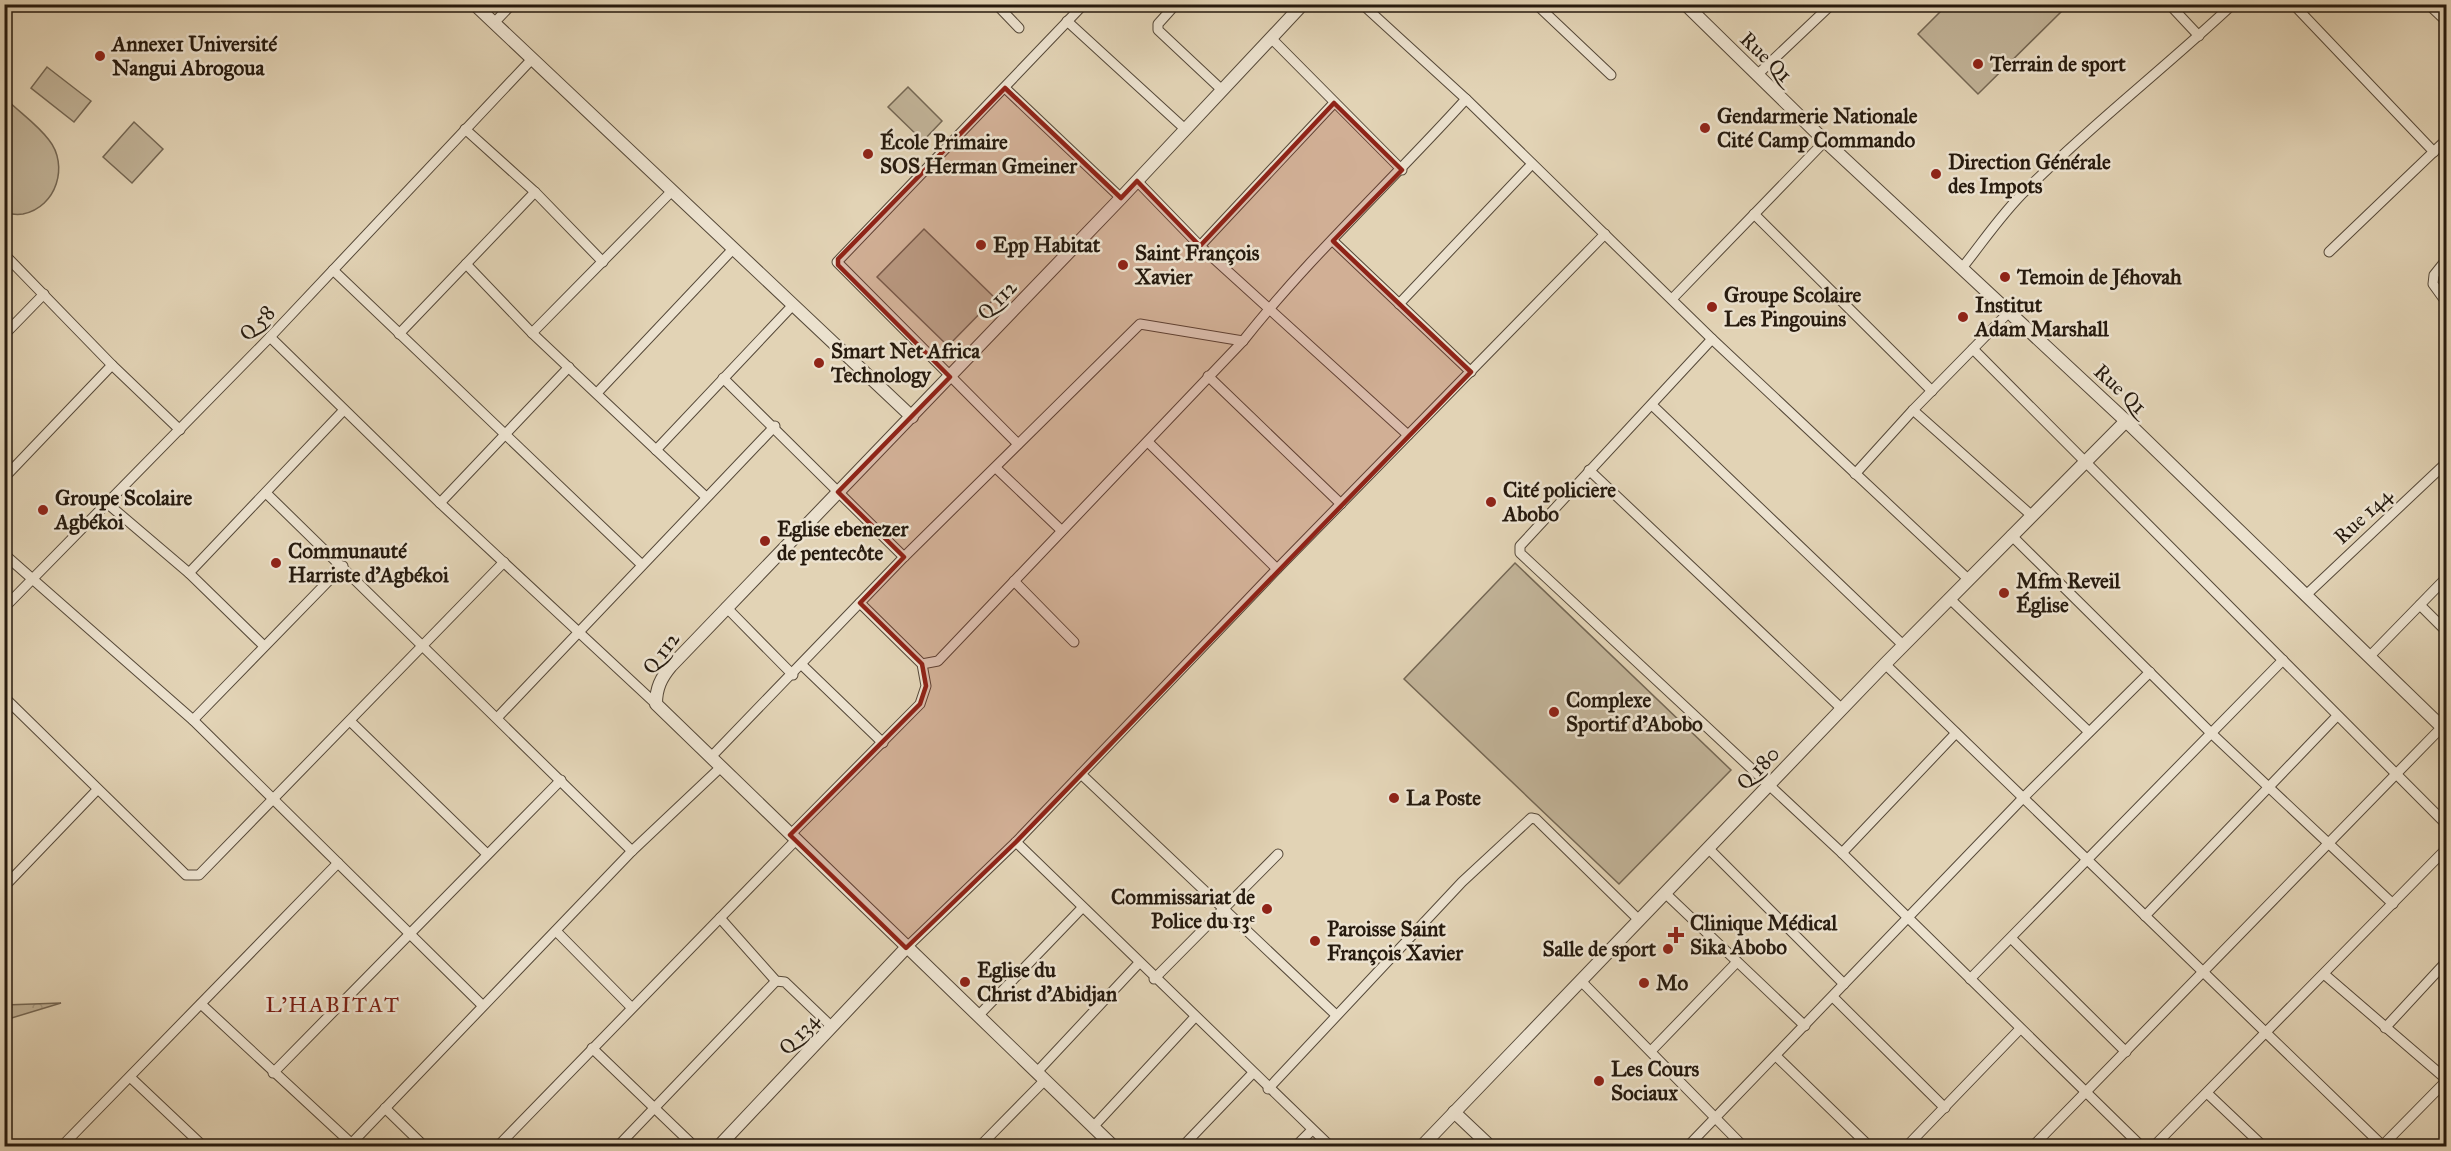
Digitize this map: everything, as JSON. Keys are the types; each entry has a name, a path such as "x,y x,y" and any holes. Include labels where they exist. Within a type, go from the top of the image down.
{"street":[{"path":"474,4 732,250 912,417"},
{"path":"494,23 512,4"},
{"path":"996,4 1019,28"},
{"path":"1018,444 837,262 1084,4"},
{"path":"1176,4 1158,24 1158,30 1222,90"},
{"name":"Q 112","path":"656,704 658,684 663,674 912,417 1303,4"},
{"path":"1362,4 1466,99 1713,339 1968,579"},
{"path":"1536,4 1611,75"},
{"name":"Rue Q1","path":"1686,4 1825,141 2126,420 2444,729"},
{"path":"1757,75 1832,4"},
{"path":"2169,4 2199,36"},
{"path":"1962,268 2025,191 2136,88 2199,36 2233,4"},
{"path":"2293,4 2434,152"},
{"path":"2428,4 2446,21"},
{"path":"1068,21 1185,129"},
{"path":"1271,39 1402,170"},
{"name":"Q 58","path":"4,608 180,430 532,59"},
{"path":"1005,88 1121,198"},
{"path":"922,664 938,661 1243,341 1269,308 1402,170 1466,99"},
{"path":"1200,246 1334,103"},
{"path":"465,129 535,192 603,261"},
{"path":"2329,252 2446,140"},
{"path":"1672,299 1825,141"},
{"path":"1399,304 1532,164"},
{"path":"1137,181 1200,246 1408,435"},
{"path":"532,333 672,191"},
{"path":"399,334 535,192"},
{"path":"1754,214 1932,391"},
{"path":"906,948 1016,842 1277,569 1605,234"},
{"path":"1334,241 1471,372"},
{"path":"597,393 732,250"},
{"path":"4,254 112,365 180,430"},
{"path":"2446,260 2434,275 2433,284 2446,302"},
{"path":"466,264 532,333 706,497"},
{"path":"333,270 503,435 642,565"},
{"path":"4,335 44,294"},
{"path":"656,450 792,306"},
{"path":"1855,474 1913,410 2009,312"},
{"path":"711,757 793,675 903,557 1140,324 1243,341"},
{"path":"270,336 343,411 656,704 1113,1146"},
{"path":"1713,339 1520,546 1520,553 1842,853 2019,1030 2141,1146"},
{"path":"1973,349 2446,824"},
{"path":"4,478 112,365"},
{"path":"440,502 569,367"},
{"path":"1208,376 1341,504"},
{"path":"723,378 775,426 903,557"},
{"path":"1652,405 1903,645"},
{"path":"1913,410 2031,515"},
{"path":"189,573 343,411"},
{"name":"Q 180","path":"1422,1146 1903,645 2126,420"},
{"path":"497,718 775,426"},
{"path":"1148,442 1277,569"},
{"name":"Rue 144","path":"2305,596 2446,463"},
{"path":"996,468 1061,531"},
{"path":"1589,470 1842,709"},
{"path":"266,493 344,566 422,646 632,851"},
{"path":"108,504 189,573 264,646"},
{"path":"2011,535 2210,732 2393,904"},
{"path":"4,554 32,581 193,720 482,1005"},
{"path":"4,697 186,875 199,875 504,562"},
{"path":"193,720 344,566"},
{"path":"2369,657 2446,578"},
{"path":"1014,581 1074,642"},
{"path":"1949,598 2089,732"},
{"path":"498,1146 720,918 926,695 922,664 860,603"},
{"path":"2420,605 2446,631"},
{"path":"726,608 793,675"},
{"path":"1970,979 2012,939 2210,732 2283,660"},
{"path":"1885,664 2382,1146 2446,1080 2324,974"},
{"path":"802,665 883,743"},
{"path":"1688,1146 2023,798 2150,672"},
{"path":"2145,916 2337,716"},
{"path":"350,721 487,854"},
{"path":"2033,1146 2396,774 2444,729"},
{"path":"1842,853 1956,733"},
{"path":"201,1004 350,1145 632,851 721,767"},
{"path":"1081,774 1335,1014"},
{"path":"273,1073 561,780"},
{"path":"4,886 97,790"},
{"path":"1268,1089 1335,1014 1462,882 1531,818 1536,819 1639,920"},
{"path":"1016,842 1252,1074 1311,1131 1330,1146"},
{"path":"1708,848 1844,984"},
{"path":"2154,1146 2446,849"},
{"path":"1154,979 1278,854"},
{"path":"63,1146 338,863"},
{"path":"1665,892 1805,1026"},
{"path":"978,1016 1082,908"},
{"path":"720,918 776,981 785,982 832,1027"},
{"path":"556,931 631,1007"},
{"path":"2012,939 2126,1052"},
{"name":"Q 134","path":"719,1146 906,948"},
{"path":"1651,1051 1737,962"},
{"path":"2385,1028 2446,962"},
{"path":"981,1146 1139,963"},
{"path":"618,1146 776,981"},
{"path":"1581,981 1743,1146"},
{"path":"1833,997 1945,1108"},
{"path":"1093,1127 1194,1017"},
{"path":"1907,1146 2019,1030"},
{"path":"592,1048 694,1146"},
{"path":"1776,1056 1869,1146"},
{"path":"1183,1146 1252,1074"},
{"path":"130,1077 203,1146"},
{"path":"2207,1093 2263,1146"},
{"path":"386,1108 424,1146"},
{"path":"1454,1112 1490,1146"},
{"path":"1296,1146 1311,1131"}],"highlighted area":[{"path":"1005,88 1121,198 1137,181 1200,246 1334,103 1402,170 1333,241 1471,372 1016,842 906,948 790,835 920,704 926,686 922,664 860,603 904,557 838,492 950,377 838,265 838,259"}],"green space":[{"name":"Terrain de sport","path":"2059,4 2064,9 1978,94 1918,34 1947,5"},
{"path":"47,67 91,101 74,122 31,88"},
{"path":"908,87 942,121 923,141 888,107"},
{"path":"5,98 44,134 55,150 58,161 59,173 51,194 35,210 23,214 5,213"},
{"path":"134,122 163,149 132,183 103,157"},
{"path":"924,229 995,298 948,346 877,277"},
{"name":"Complexe Sportif d'Abobo","path":"1515,563 1731,770 1619,884 1404,679"},
{"path":"61,1003 5,1020 5,1005"}],"place":[{"name":"Annexe1 Université Nangui Abrogoua","path":"100,56"},
{"name":"Terrain de sport","path":"1978,64"},
{"name":"Gendarmerie Nationale Cité Camp Commando","path":"1705,128"},
{"name":"École Primaire SOS Herman Gmeiner","path":"868,154"},
{"name":"Direction Générale des Impots","path":"1936,174"},
{"name":"Epp Habitat","path":"981,245"},
{"name":"Saint François Xavier","path":"1123,265"},
{"name":"Temoin de Jéhovah","path":"2005,277"},
{"name":"Groupe Scolaire Les Pingouins","path":"1712,307"},
{"name":"Institut Adam Marshall","path":"1963,317"},
{"name":"Smart Net Africa Technology","path":"819,363"},
{"name":"Cité policiere Abobo","path":"1491,502"},
{"name":"Groupe Scolaire Agbékoi","path":"43,510"},
{"name":"Eglise ebenezer de pentecôte","path":"765,541"},
{"name":"Communauté Harriste d’Agbékoi","path":"276,563"},
{"name":"Mfm Reveil Église","path":"2004,593"},
{"name":"Complexe Sportif d'Abobo","path":"1554,712"},
{"name":"La Poste","path":"1394,798"},
{"name":"Commissariat de Police du 13ᵉ","path":"1267,909"},
{"name":"Clinique Médical Sika Abobo","path":"1676,935"},
{"name":"Paroisse Saint François Xavier","path":"1315,941"},
{"name":"Salle de sport","path":"1668,949"},
{"name":"Eglise du Christ d'Abidjan","path":"965,982"},
{"name":"Mo","path":"1644,983"},
{"name":"Les Cours Sociaux","path":"1599,1081"}],"district":[{"name":"L’HABITAT","path":"333,1004"}]}
